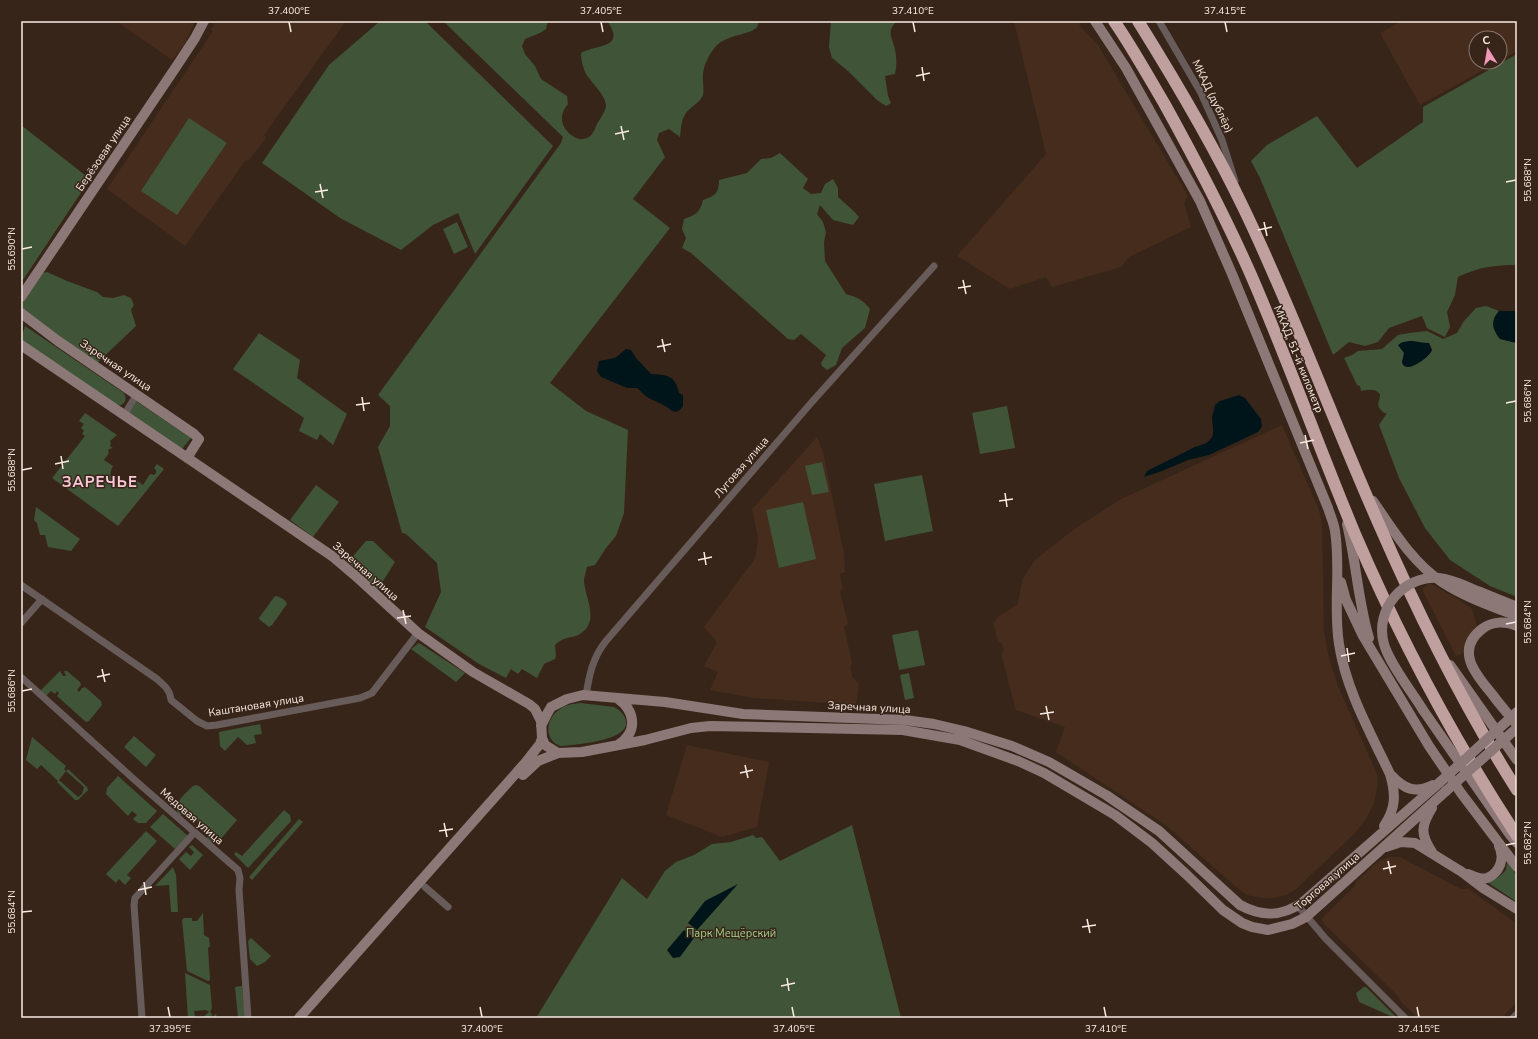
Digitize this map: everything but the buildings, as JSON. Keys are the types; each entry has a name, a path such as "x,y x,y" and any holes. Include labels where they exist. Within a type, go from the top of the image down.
{"highway":[{"name":"МКАД, 51-й километр","path":"1114,21 1139,60 1219,206 1254,281 1355,534 1390,611 1444,716 1517,836"},
{"name":"МКАД, 51-й километр","path":"1138,21 1197,119 1244,208 1270,266 1362,487 1407,586 1434,643 1466,703 1517,790"}],"street":[{"name":"Берёзовая улица","path":"21,298 195,38 204,21"},
{"path":"1095,21 1137,88 1203,208 1244,303 1328,508 1335,530 1337,560 1337,626 1339,644 1345,670 1354,699 1390,774 1393,786 1393,809 1390,817 1377,836"},
{"name":"МКАД (дублёр)","path":"1159,21 1201,93 1212,116 1222,140 1244,208"},
{"name":"Луговая улица","path":"586,696 595,657 606,641 811,404 934,266"},
{"name":"Заречная улица","path":"21,313 69,349 191,431 199,439 187,458"},
{"name":"Заречная улица","path":"21,345 332,556 418,633 473,672 529,704 535,709 541,726 542,738"},
{"path":"124,415 138,394"},
{"path":"1362,487 1400,540 1415,559 1429,572 1440,581 1466,596 1517,616"},
{"path":"1339,495 1356,570 1365,622 1373,653"},
{"path":"1337,560 1341,584 1346,600 1373,653 1429,746 1460,793 1517,867"},
{"path":"1517,607 1446,579 1424,579 1404,587 1394,597 1386,609 1382,630 1386,651 1423,710 1517,843"},
{"name":"Каштановая улица","path":"21,585 162,683 170,693 171,700 197,721 207,726 360,698 372,693 418,633"},
{"path":"21,623 42,599"},
{"path":"1517,626 1501,622 1492,623 1485,626 1472,640 1469,655 1472,669 1478,678 1517,726"},
{"path":"1434,643 1517,760"},
{"name":"Медовая улица","path":"21,677 136,782 238,870 248,1018"},
{"name":"Заречная улица","path":"529,704 551,707 567,699 586,696 665,702 743,714 906,720 934,724 964,731 1023,751 1049,762 1106,795"},
{"path":"617,698 627,706 632,721 628,736 618,745"},
{"path":"541,726 551,707"},
{"name":"Торговая улица","path":"1106,795 1158,831 1240,904 1249,910 1260,913 1281,913 1298,906 1439,783 1517,712"},
{"name":"Заречная улица","path":"308,1018 525,773 538,761 558,753 582,752 645,740 691,728 710,726 903,730 960,740 1018,761 1044,773 1100,806"},
{"name":"Торговая улица","path":"1100,806 1127,823 1152,843 1222,910 1242,923 1252,927 1268,930 1292,924 1306,917 1517,726"},
{"path":"542,738 545,745 558,753"},
{"path":"299,1018 525,763 540,744 542,738"},
{"path":"1390,774 1405,788 1412,789 1429,787 1439,783"},
{"path":"1433,853 1424,839 1423,826 1436,800"},
{"path":"142,1018 134,905 135,898 195,832"},
{"path":"1462,872 1477,878 1486,878 1497,870 1501,864 1502,858 1501,850 1496,839"},
{"path":"1376,853 1390,844 1407,842 1415,843 1462,872 1483,888 1517,910"},
{"path":"425,887 448,908"},
{"path":"1298,906 1325,938 1405,1018"},
{"path":"1513,1018 1517,1014"}],"shaded area":[{"path":"116,21 195,21 184,45 172,60"},
{"path":"213,21 346,21 264,135 266,138 249,160 245,161 185,246 107,189 213,31 211,30 214,25"},
{"path":"1014,21 1082,21 1079,25 1098,45 1188,196 1184,203 1191,227 1129,257 1121,267 1052,287 1046,277 1010,289 957,256 1046,154"},
{"path":"1402,21 1517,21 1517,51 1508,56 1508,30 1468,30 1468,70 1483,70 1420,105 1380,33"},
{"path":"1499,311 1517,311 1517,343 1500,339 1495,332 1493,322"},
{"path":"1410,341 1429,343 1432,350 1428,356 1421,361 1407,367 1402,363 1404,353 1398,345 1403,342"},
{"path":"626,349 631,350 636,358 651,374 662,375 673,379 679,393 683,395 683,406 681,409 674,412 647,397 637,388 627,388 601,377 597,371 599,361 615,358"},
{"path":"1239,395 1245,398 1261,419 1262,426 1258,432 1209,455 1188,460 1144,477 1147,471 1209,441 1213,435 1212,417 1215,405 1220,401"},
{"path":"1282,425 1319,510 1322,523 1324,632 1329,658 1338,686 1377,774 1378,784 1374,804 1366,819 1355,833 1295,890 1286,895 1274,898 1261,898 1247,895 1167,826 1056,752 1065,727 1016,710 1001,654 1004,650 1002,644 998,641 993,623 998,617 1018,604 1022,580 1036,559 1073,530 1121,499"},
{"path":"817,437 823,452 844,554 845,572 840,574 843,589 840,591 848,624 844,626 852,663 850,667 852,677 859,684 856,705 754,698 710,690 718,672 704,666 717,642 704,627 754,560 758,538 752,509"},
{"path":"1430,583 1472,609 1477,626 1467,639 1462,654 1456,656 1422,589"},
{"path":"687,745 769,762 757,827 722,837 666,815"},
{"path":"1389,857 1400,857 1461,889 1469,889 1517,924 1517,1002 1502,1018 1418,1018 1402,1003 1399,997 1389,987 1324,924 1322,919 1325,915 1355,886 1356,882 1375,864"},
{"path":"738,884 697,930 688,923 705,901"},
{"path":"684,930 694,938 680,957 673,958 667,950"}],"green space":[{"path":"380,21 425,21 553,146 475,254 458,213 433,225 401,250 340,218 262,163 329,65"},
{"path":"443,21 548,21 546,29 525,39 522,46 525,54 535,66 541,79 567,96 568,104 562,114 564,128 570,134 581,139 589,137 592,134 604,112 606,105 604,97 586,74 582,64 581,53 612,41 612,30 607,21 759,21 754,30 727,39 721,42 713,50 703,71 703,95 684,116 680,137 669,129 659,133 657,140 665,157 633,199 670,228 550,383 586,411 628,430 624,513 616,536 595,565 587,567 584,579 590,608 589,622 586,629 580,634 566,638 555,645 555,659 544,664 537,678 522,669 518,674 511,669 506,678 479,664 425,627 441,592 437,563 406,534 402,533 378,447 390,426 390,406 378,395 561,143 563,137"},
{"path":"831,21 897,21 891,30 896,57 895,74 885,76 888,96 891,103 886,106 877,100 848,71 832,58 829,47"},
{"path":"1517,54 1517,265 1487,267 1458,277 1455,295 1447,312 1450,327 1445,337 1427,328 1422,316 1389,328 1378,342 1365,346 1349,342 1333,355 1260,178 1251,161 1267,145 1317,116 1357,168 1423,122 1423,107 1489,70 1508,70 1508,59"},
{"path":"189,118 227,143 177,215 141,191"},
{"path":"21,125 90,179 21,283"},
{"path":"780,153 808,179 803,188 811,194 821,193 825,184 833,179 838,188 838,197 859,217 853,225 833,220 820,205 817,214 823,222 826,232 824,242 825,261 846,294 860,299 870,309 865,328 842,348 836,365 827,370 821,363 826,355 801,334 794,340 788,339 691,253 682,248 686,238 682,229 684,219 699,211 703,200 716,193 719,180 747,173 761,159 771,158"},
{"path":"457,222 468,247 454,254 443,229"},
{"path":"47,272 97,292 103,297 113,298 124,295 131,298 134,305 131,310 136,326 97,363 21,312 21,305 43,273"},
{"path":"1486,306 1499,311 1494,318 1500,339 1517,343 1517,597 1490,586 1450,560 1425,528 1399,478 1379,425 1387,413 1384,413 1378,406 1380,394 1373,390 1361,391 1360,386 1357,385 1344,358 1358,351 1382,349 1398,335 1427,331 1443,339 1457,333 1464,321 1476,308","holes":["1413,341 1419,343 1429,343 1432,350 1423,360 1411,367 1402,363 1404,353 1400,343"]},
{"path":"25,326 124,393 126,399 124,403 118,406 21,340"},
{"path":"259,333 300,360 297,378 347,414 333,445 320,434 317,440 299,431 304,418 233,369"},
{"path":"136,401 191,438 182,449 128,414"},
{"path":"1007,406 1015,448 980,454 972,413"},
{"path":"85,413 117,435 110,441 110,446 113,448 109,449 109,453 104,460 113,466 111,477 116,484 124,486 134,479 143,485 150,474 154,475 156,473 154,468 157,464 164,469 118,526 52,478 85,436 82,434 84,431 81,428 84,424 79,421"},
{"path":"822,462 829,492 812,495 805,466"},
{"path":"922,475 933,531 885,541 874,484"},
{"path":"316,485 339,502 313,537 290,520"},
{"path":"803,502 816,559 779,568 766,510"},
{"path":"36,507 80,539 71,551 48,547 45,535 40,535 37,523 34,520"},
{"path":"366,541 373,541 395,562 378,589 348,562"},
{"path":"275,596 282,598 287,604 269,627 259,618"},
{"path":"918,630 925,665 899,670 892,635"},
{"path":"419,643 465,673 456,682 411,649"},
{"path":"60,671 63,676 66,676 64,671 67,671 80,682 81,685 77,690 79,692 85,687 101,701 102,705 89,721 86,722 57,696 59,693 57,691 55,694 51,691 45,697 41,690"},
{"path":"909,673 914,698 905,700 900,675"},
{"path":"581,703 616,708 622,712 626,721 625,728 619,733 600,741 560,746 551,739 548,728 549,723 555,713 560,709 570,704"},
{"path":"260,724 262,734 254,735 256,743 247,745 238,737 225,751 220,746 219,732"},
{"path":"134,736 156,755 146,767 124,747"},
{"path":"32,737 66,766 64,769 66,771 68,769 87,787 88,790 78,800 75,800 41,765 37,769 26,760","holes":["66,771 84,787 82,794 78,797 59,780"]},
{"path":"118,776 157,811 146,823 138,823 133,819 137,815 132,811 128,816 106,794 107,788"},
{"path":"196,785 237,820 219,841 208,845 204,841 211,833 185,811 179,818 177,813 178,804 182,797"},
{"path":"284,810 290,815 291,821 248,868 234,854 236,852 242,856"},
{"path":"163,814 188,836 175,849 150,827"},
{"path":"299,819 303,822 252,880 249,877"},
{"name":"Парк Мещёрский","path":"852,825 901,1018 536,1018 622,878 647,899 665,871 676,862 694,855 712,844 731,842 753,835 756,838 762,837 780,861"},
{"path":"146,831 157,841 127,875 131,878 125,885 119,879 116,883 106,874"},
{"path":"192,845 203,855 190,870 179,859 186,852 191,856 194,852 189,847"},
{"path":"1507,861 1517,876 1517,902 1487,882 1499,877 1506,870"},
{"path":"173,867 176,875 178,912 171,912 169,885 155,886"},
{"path":"203,913 204,935 209,938 210,946 208,948 210,980 208,981 187,971 182,920 184,918 192,918 192,921 197,921"},
{"path":"251,938 271,956 265,962 257,966 250,959 248,941"},
{"path":"185,973 210,985 212,1008 210,1012 212,1014 211,1018 202,1018 209,1012 206,1010 194,1011 196,1018 188,1018"},
{"path":"242,986 245,1017 238,1018 235,987"},
{"path":"1366,987 1397,1018 1359,1002 1356,993"},
{"path":"216,1014 217,1018 211,1018"}],"district":[{"name":"ЗАРЕЧЬЕ","path":"100,482"}]}
